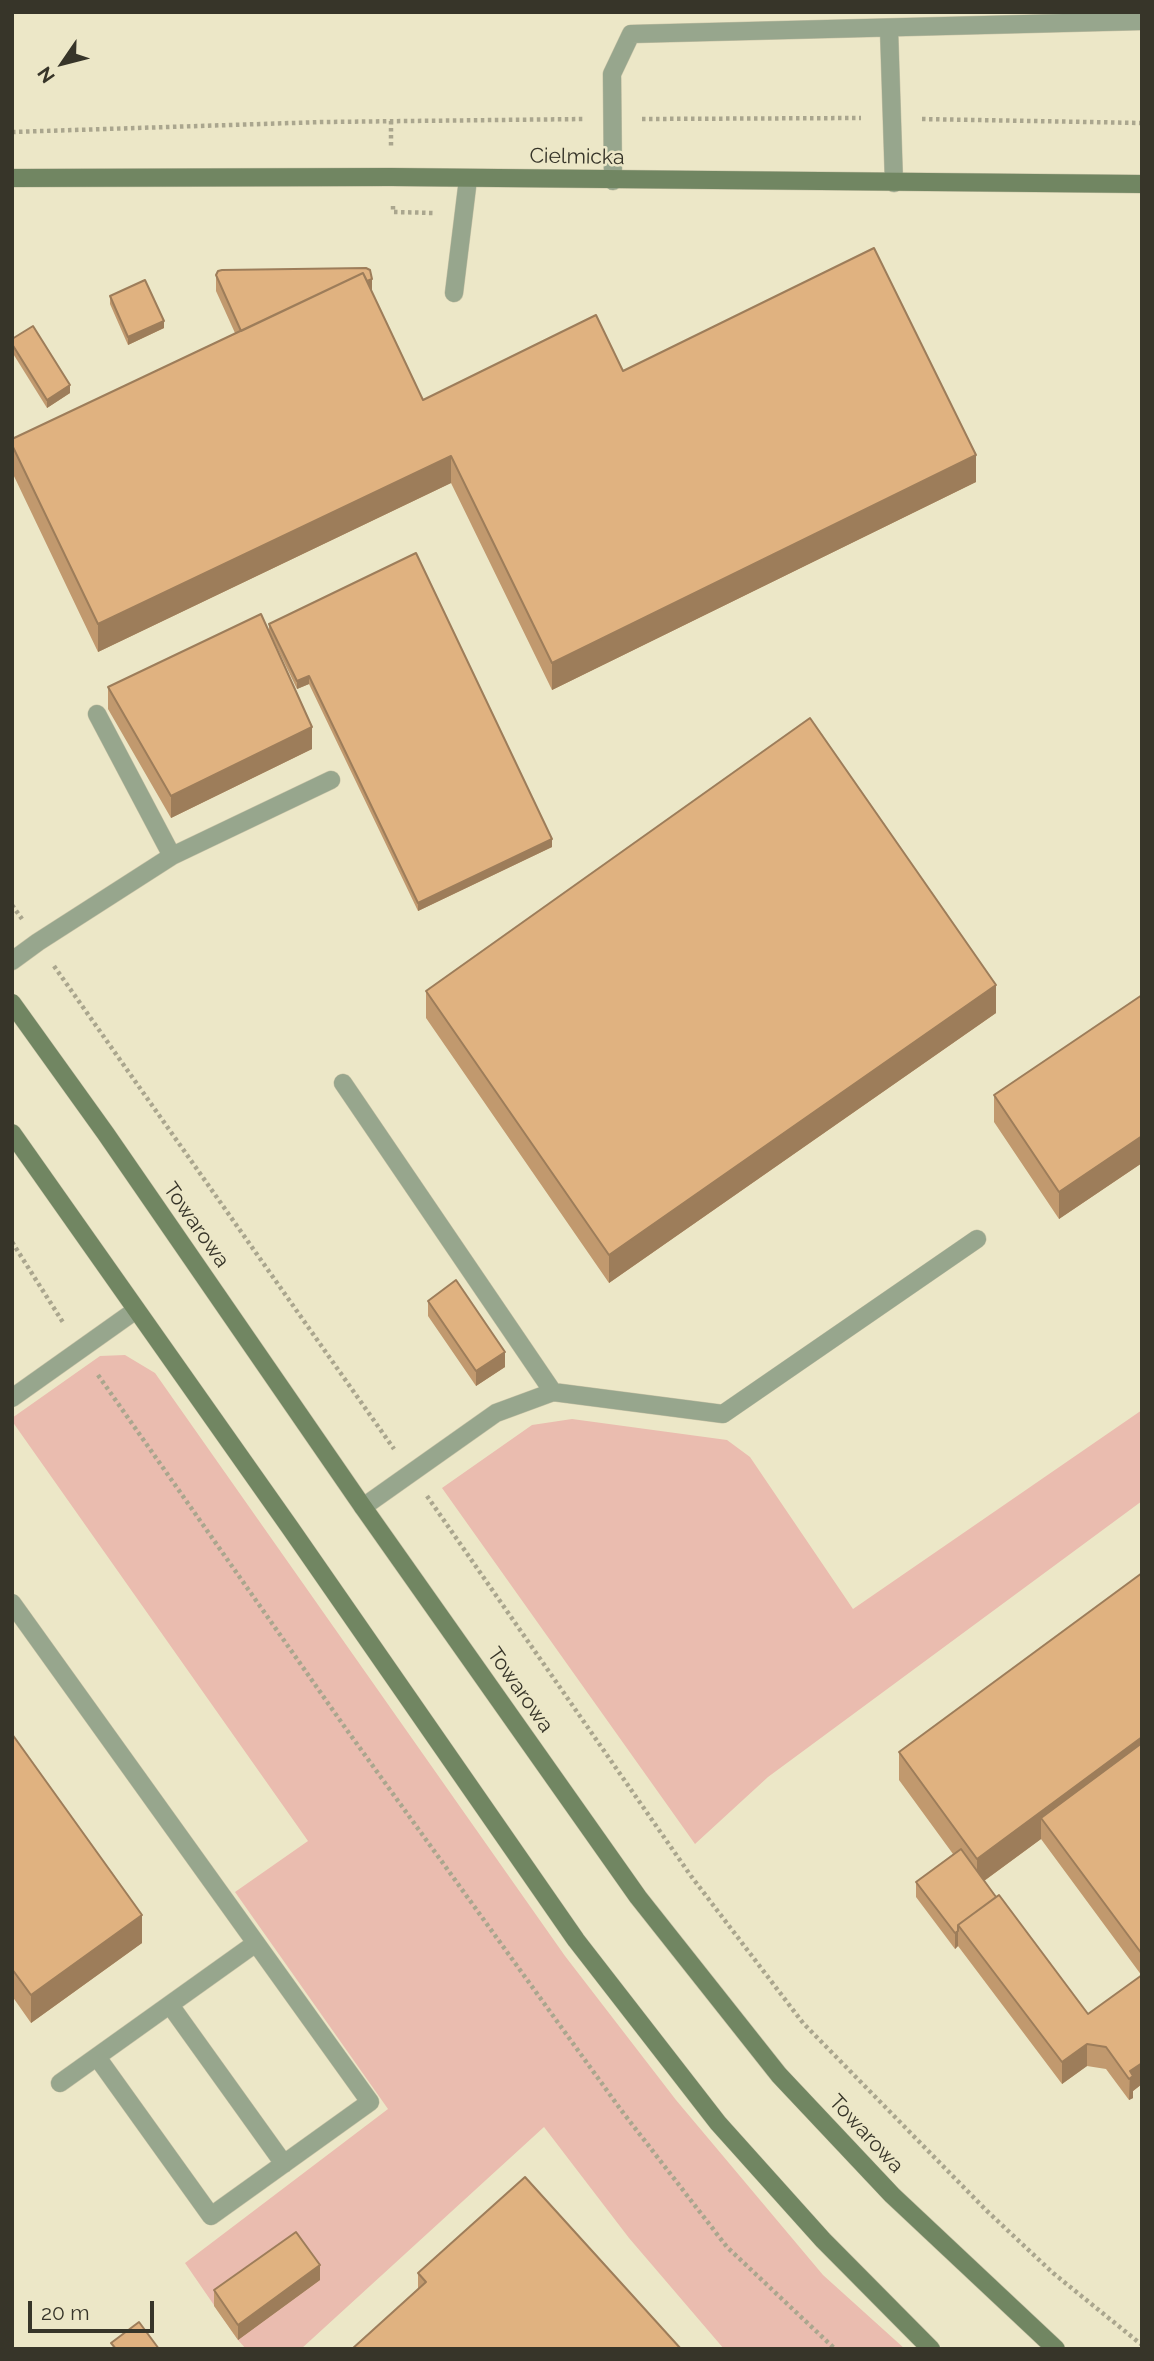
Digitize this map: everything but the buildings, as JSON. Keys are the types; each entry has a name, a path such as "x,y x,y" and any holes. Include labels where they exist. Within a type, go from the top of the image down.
{"street":[{"name":"Cielmicka","path":"12,178 468,178 1142,184"},
{"name":"Towarowa","path":"12,1003 638,1897 779,2075 892,2195 1056,2349"},
{"path":"12,1133 576,1940 718,2123 823,2241 931,2349"}],"lane":[{"path":"613,181 612,74 631,34 1142,20"},
{"path":"889,29 894,183"},
{"path":"454,293 468,178"},
{"path":"97,714 172,856"},
{"path":"12,961 172,856 331,780"},
{"path":"343,1083 553,1392"},
{"path":"363,1507 496,1413 553,1392 723,1414 977,1239"},
{"path":"12,1398 136,1310"},
{"path":"12,1603 370,2102 211,2216 97,2057"},
{"path":"60,2083 256,1943"},
{"path":"170,2005 284,2164"}],"path":[{"path":"12,132 323,122 612,119 892,119 1142,123"},
{"path":"12,905 691,1876 803,2023 987,2211 1053,2273 1142,2345"},
{"path":"12,1242 80,1350 344,1726 621,2110 727,2246 835,2349"}],"shaded area":[{"path":"125,1355 155,1373 565,1956 676,2100 823,2275 905,2349 724,2349 629,2238 544,2127 301,2349 246,2349 238,2340 185,2263 388,2109 235,1892 308,1841 12,1421 12,1418 100,1356"},
{"path":"1142,1410 1142,1501 768,1777 695,1844 442,1488 532,1425 572,1419 727,1440 750,1457 853,1609"}]}
